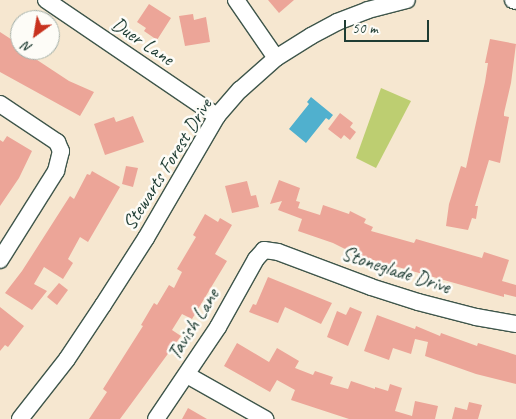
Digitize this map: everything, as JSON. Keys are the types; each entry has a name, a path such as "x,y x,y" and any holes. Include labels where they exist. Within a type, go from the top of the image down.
{"street":[{"name":"Duer Lane","path":"46,0 217,116"},
{"path":"236,0 276,58"},
{"name":"Stewarts Forest Drive","path":"20,419 67,359 146,238 217,116 240,90 276,58 336,22 368,10 407,0"},
{"path":"0,104 57,142 61,154 56,171 0,260"},
{"name":"Stoneglade Drive","path":"264,250 278,252 371,287 418,302 476,317 516,324"},
{"name":"Tavish Lane","path":"156,419 218,327 256,259 264,250"},
{"path":"186,375 265,419"}],"green space":[{"path":"381,88 411,101 376,168 356,158"}],"water":[{"path":"311,97 333,115 329,120 326,118 306,143 289,129 309,104 307,102"}],"building":[{"path":"268,0 294,0 279,13"},
{"path":"149,4 171,18 157,40 144,31 146,28 137,22"},
{"path":"193,14 194,20 206,17 210,42 185,46 179,16"},
{"path":"0,32 10,38 10,60 37,60 69,81 94,92 80,116 0,72"},
{"path":"490,39 516,44 511,83 504,113 504,116 509,117 500,163 489,160 475,206 478,206 476,219 472,218 468,230 446,226 449,204 461,166 466,168 485,82 488,63 485,63"},
{"path":"340,113 353,123 350,127 356,132 350,140 344,135 341,139 328,129"},
{"path":"133,116 144,142 105,155 94,124 114,117 116,122"},
{"path":"7,136 32,151 19,178 0,206 0,140 3,142"},
{"path":"126,166 138,168 133,187 122,184"},
{"path":"92,171 120,187 88,242 80,237 68,259 73,263 63,279 44,267 34,284 47,291 32,310 5,293 22,271 70,196 74,199 87,174 90,175"},
{"path":"279,180 300,188 296,201 300,202 298,208 320,215 323,205 349,214 350,211 366,219 364,223 373,227 371,231 414,243 416,239 482,258 484,252 509,260 502,281 516,285 516,297 504,294 504,297 359,256 333,243 298,231 302,219 278,210 282,201 270,204"},
{"path":"247,181 251,196 256,195 259,207 232,213 225,186"},
{"path":"205,214 218,222 220,218 232,225 215,254 227,261 192,319 182,314 172,330 181,336 120,419 89,419 107,392 103,389 143,326 141,325 154,303 157,305 169,285 174,288 182,272 177,269 196,237 193,235"},
{"path":"268,277 332,303 321,324 285,307 278,323 249,312 253,304 256,305"},
{"path":"59,283 68,290 57,305 47,297"},
{"path":"0,307 24,326 8,347 5,345 0,351"},
{"path":"350,307 362,312 348,346 327,337 337,311 346,315"},
{"path":"377,315 415,329 416,326 440,336 441,333 477,346 478,343 516,355 516,384 476,374 425,356 428,342 415,339 411,354 393,348 389,360 364,351"},
{"path":"237,343 269,362 277,348 299,361 295,368 313,375 315,371 333,377 330,384 348,389 351,381 388,391 390,384 402,388 395,411 412,416 415,401 438,406 435,419 349,419 291,400 295,390 277,380 270,392 224,366"},
{"path":"469,402 482,405 478,419 452,419 455,407 467,410"},
{"path":"188,408 207,419 182,419"}]}
